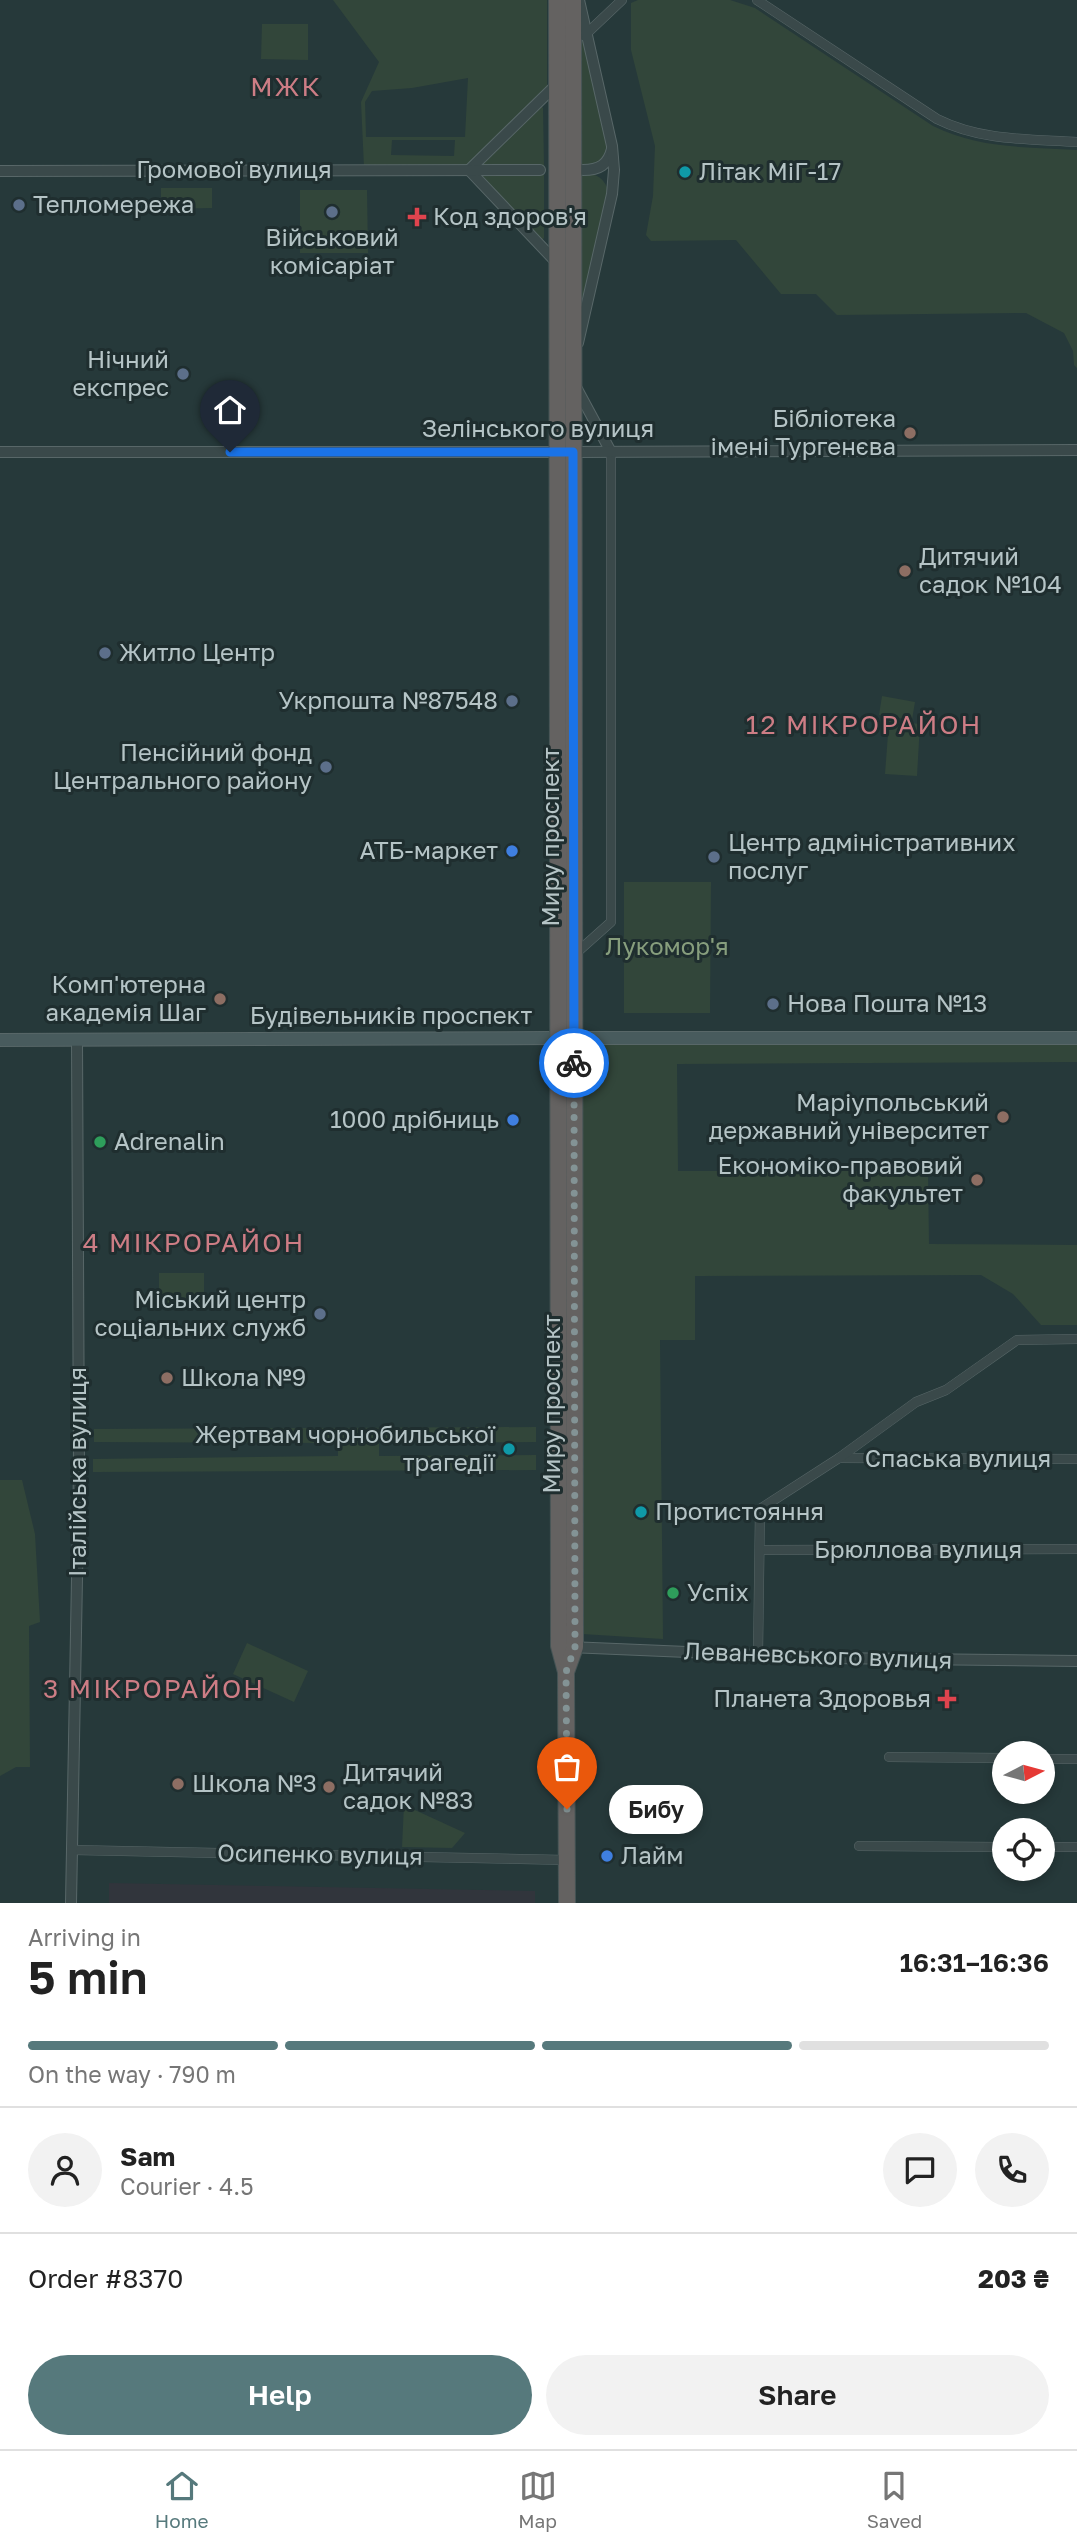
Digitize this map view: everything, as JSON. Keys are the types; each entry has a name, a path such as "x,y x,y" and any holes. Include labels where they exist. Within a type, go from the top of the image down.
{"highway":[{"name":"Миру проспект","path":"557,0 557,263 565,452 574,955 566,1038"},
{"name":"Миру проспект","path":"567,1903 565,452 573,374 573,0"}],"main road":[{"name":"Будівельників проспект","path":"0,1041 1077,1038"}],"street":[{"path":"574,955 611,922 611,452 573,374 612,194 614,170 612,146 579,0"},
{"path":"573,47 612,5 622,0"},
{"path":"757,0 937,119 954,127 996,137 1077,142"},
{"path":"557,83 469,170 557,263"},
{"path":"612,146 606,163 589,170 608,181 612,194"},
{"name":"Громової вулиця","path":"0,171 540,170"},
{"name":"Зелінського вулиця","path":"0,452 1077,450"},
{"name":"Італійська вулиця","path":"71,1903 79,1470 77,1040"},
{"path":"758,1655 760,1509 916,1402 946,1390 1017,1340 1077,1339"},
{"name":"Спаська вулиця","path":"838,1458 1077,1459"},
{"name":"Брюллова вулиця","path":"760,1550 1077,1549"},
{"name":"Леваневського вулиця","path":"567,1646 758,1655 1077,1661"},
{"path":"889,1757 992,1758"},
{"path":"1055,1759 1077,1759"},
{"path":"859,1846 992,1847"},
{"path":"1055,1847 1077,1847"},
{"name":"Осипенко вулиця","path":"73,1850 567,1860"}],"shaded area":[{"path":"109,1883 535,1891 535,1903 109,1903"}],"green space":[{"path":"333,0 547,0 547,89 467,167 364,167 361,102 379,62","holes":["468,78 465,137 366,137 365,102 372,91 412,88","392,140 455,140 454,156 391,155"]},
{"path":"638,0 730,0 755,8 933,126 951,134 986,143 1077,150 1077,368 1074,365 1073,351 1064,333 1026,313 837,315 816,294 781,294 736,240 651,241 646,235 653,196 655,146 631,50 631,3"},
{"path":"262,24 308,24 308,60 261,59"},
{"path":"585,39 608,150 600,163 580,167 580,44"},
{"path":"540,105 543,108 544,166 478,167"},
{"path":"580,173 597,176 608,190 580,322"},
{"path":"477,174 544,174 544,238 541,241"},
{"path":"161,188 212,188 212,208 161,209"},
{"path":"300,190 367,190 368,253 300,253"},
{"path":"882,696 915,702 912,720 879,715"},
{"path":"889,721 920,724 917,776 885,774"},
{"name":"Лукомор'я","path":"624,882 711,882 710,1013 624,1013"},
{"path":"580,1043 1077,1043 1077,1062 677,1064 678,1171 928,1171 929,1244 1077,1245 1077,1325 1041,1325 1013,1294 981,1275 695,1276 695,1340 660,1340 663,1639 582,1634 583,1142 580,1142"},
{"path":"159,1273 204,1273 204,1308 159,1308"},
{"path":"536,1427 536,1442 379,1443 379,1456 536,1455 536,1470 93,1472 93,1459 338,1456 338,1443 94,1442 94,1429"},
{"path":"0,1480 22,1480 35,1534 40,1622 29,1626 30,1767 16,1767 0,1776"},
{"path":"247,1643 308,1671 294,1702 233,1674"},
{"path":"404,1805 465,1833 452,1848 402,1847"}],"way so far":[{"path":"567,1809 566,1672 575,1647 574,1063"}],"place":[{"name":"Літак МіГ-17","path":"685,172"},
{"name":"Тепломережа","path":"19,205"},
{"name":"Військовий комісаріат","path":"332,212"},
{"name":"Код здоров'я","path":"417,217"},
{"name":"Нічний експрес","path":"183,374"},
{"name":"Бібліотека імені Тургенєва","path":"910,433"},
{"name":"Дитячий садок №104","path":"905,571"},
{"name":"Житло Центр","path":"105,653"},
{"name":"Укрпошта №87548","path":"512,701"},
{"name":"Пенсійний фонд Центрального району","path":"326,767"},
{"name":"АТБ-маркет","path":"512,851"},
{"name":"Центр адміністративних послуг","path":"714,857"},
{"name":"Комп'ютерна академія Шаг","path":"220,999"},
{"name":"Нова Пошта №13","path":"773,1004"},
{"name":"Маріупольський державний університет","path":"1003,1117"},
{"name":"1000 дрібниць","path":"513,1120"},
{"name":"Adrenalin","path":"100,1142"},
{"name":"Економіко-правовий факультет","path":"977,1180"},
{"name":"Міський центр соціальних служб","path":"320,1314"},
{"name":"Школа №9","path":"167,1378"},
{"name":"Жертвам чорнобильської трагедії","path":"509,1449"},
{"name":"Протистояння","path":"641,1512"},
{"name":"Успіх","path":"673,1593"},
{"name":"Планета Здоровья","path":"947,1699"},
{"name":"Школа №3","path":"178,1784"},
{"name":"Дитячий садок №83","path":"329,1787"},
{"name":"Бибу","path":"567,1809"},
{"name":"Лайм","path":"607,1856"}],"district":[{"name":"МЖК","path":"286,87"},
{"name":"12 МІКРОРАЙОН","path":"864,725"},
{"name":"4 МІКРОРАЙОН","path":"194,1243"},
{"name":"3 МІКРОРАЙОН","path":"154,1689"}],"route":[{"path":"230,452 573,452 574,1063"}]}
